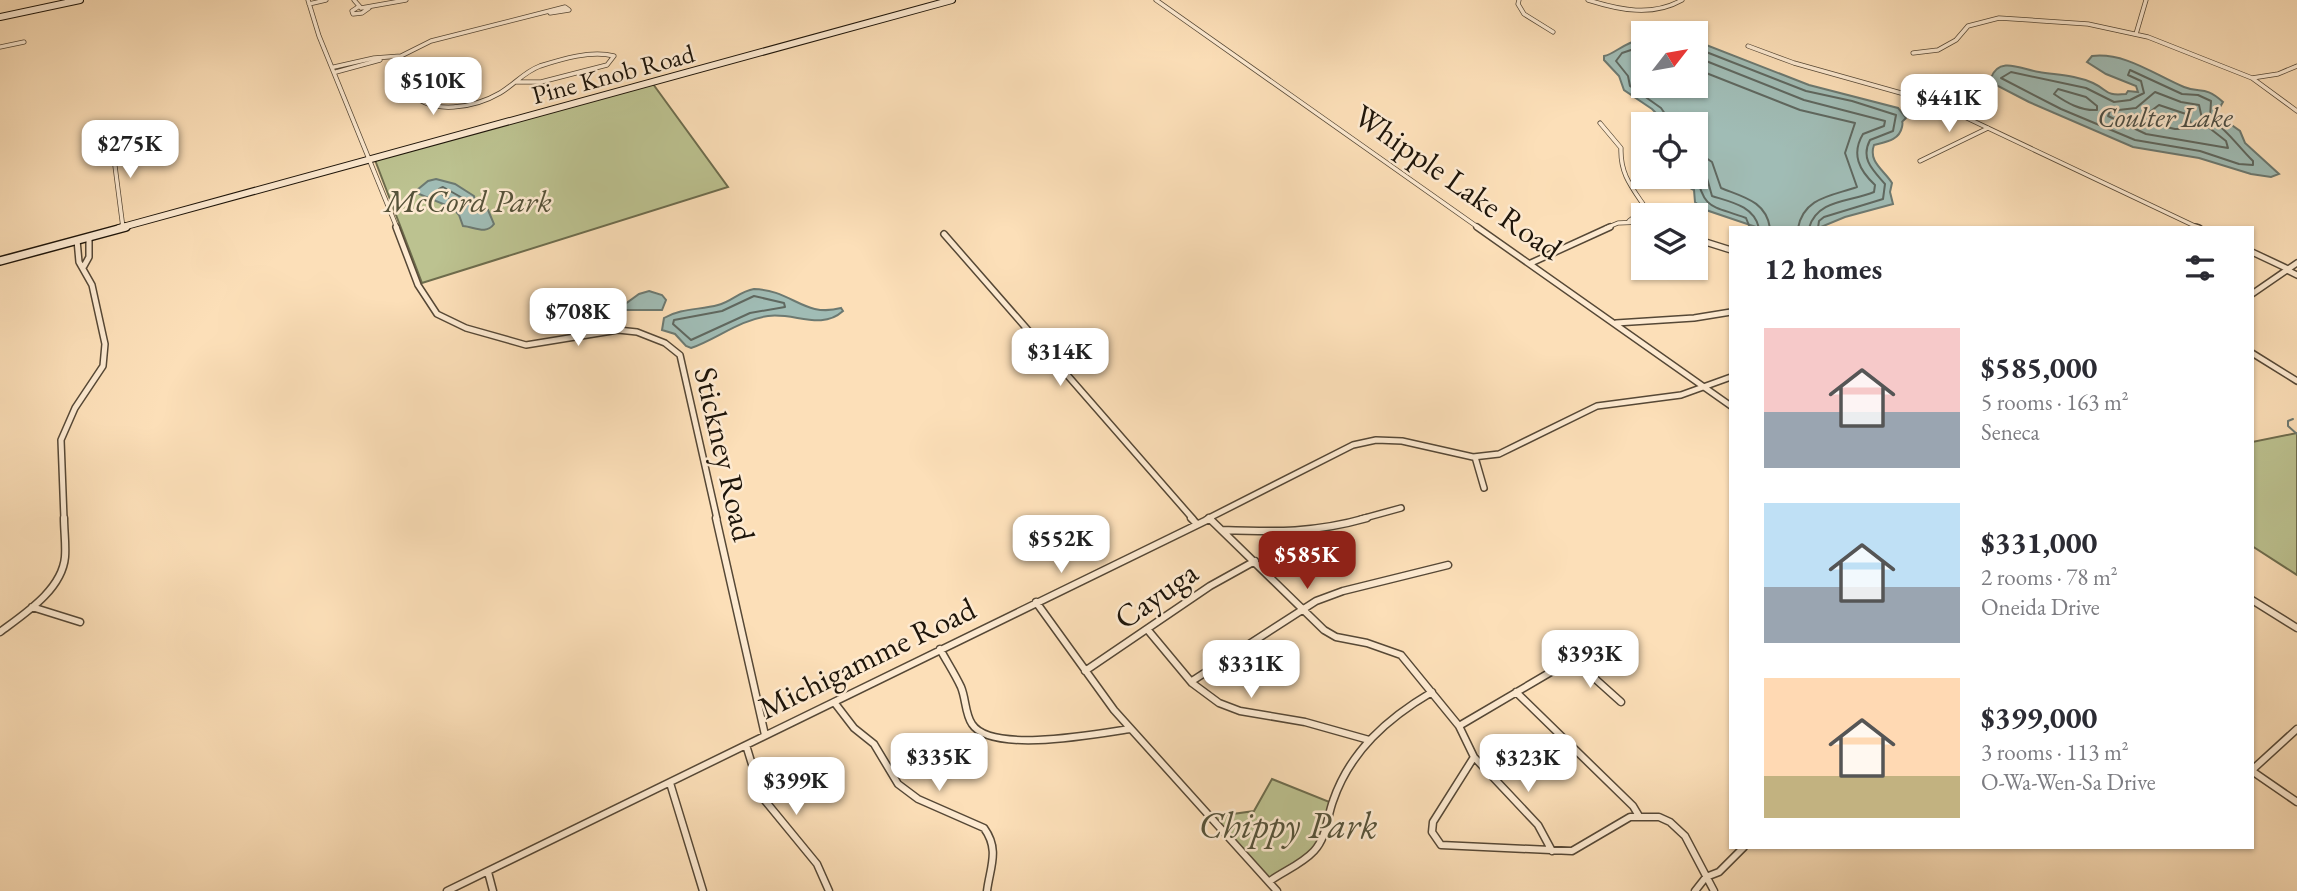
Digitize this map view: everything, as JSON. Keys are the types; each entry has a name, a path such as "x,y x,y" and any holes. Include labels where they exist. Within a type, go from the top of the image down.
{"street":[{"path":"0,17 80,0"},
{"path":"309,1 326,0"},
{"path":"354,0 358,7"},
{"path":"370,8 362,13 353,14 352,11 358,7 370,8 406,0"},
{"name":"Pine Knob Road","path":"0,261 952,0"},
{"name":"Whipple Lake Road","path":"1156,0 1729,405"},
{"path":"1519,0 1518,4 1524,14 1553,33"},
{"path":"1588,0 1614,8 1642,11 1668,7 1682,0"},
{"path":"2136,34 2146,0"},
{"name":"Stickney Road","path":"309,1 319,36 371,159 421,292 437,314 466,328 526,345 618,330 636,332 664,342 680,355 765,735"},
{"path":"335,70 401,56 431,41 550,13"},
{"path":"1913,54 1938,50 1956,40 1968,26 1998,18 2088,24 2136,34 2252,78 2297,111"},
{"path":"0,47 24,41"},
{"path":"1748,46 1806,69 1900,91 1929,101 2195,226"},
{"path":"401,56 400,72 411,96 419,102 447,106 480,101 497,95 529,70 599,52 614,56 607,65 541,82 516,82"},
{"path":"2252,78 2278,74 2297,66"},
{"path":"1531,263 1599,231 1629,221 1642,211 1643,204 1625,178 1620,164 1621,148 1600,123"},
{"path":"1920,161 1988,128"},
{"path":"111,135 123,228"},
{"path":"944,234 1197,524"},
{"path":"84,266 89,257 89,237"},
{"path":"0,632 32,607 55,584 65,560 61,440 75,408 103,366 104,334 92,285 84,266 79,262 76,240"},
{"path":"1708,243 1729,249"},
{"path":"2254,253 2297,275"},
{"path":"2254,293 2297,263"},
{"path":"1616,323 1729,313"},
{"path":"2254,354 2297,381"},
{"name":"Michigamme Road","path":"447,891 1362,442 1402,441 1475,457 1506,452 1597,406 1681,395 1729,378"},
{"path":"1475,457 1485,488"},
{"path":"1222,530 1290,533 1335,527 1401,508"},
{"path":"1209,517 1324,630 1401,655 1459,726 1474,757 1538,825 1552,850"},
{"name":"Cayuga","path":"1085,671 1202,590 1255,561"},
{"path":"1192,681 1303,609 1343,591 1448,565"},
{"path":"2254,601 2297,628"},
{"path":"1036,602 1130,729 1278,891"},
{"path":"32,607 80,622"},
{"path":"1147,629 1196,688 1210,698 1228,707 1262,716 1314,723 1369,740"},
{"path":"940,649 962,689 970,722 980,734 999,739 1069,738 1130,729"},
{"path":"1459,726 1573,659 1621,702"},
{"path":"1270,881 1307,857 1321,841 1339,786 1354,758 1369,740 1400,710 1432,692"},
{"path":"1516,692 1633,806 1639,816"},
{"path":"834,702 854,728 874,744 898,784 918,799 984,828 992,837 996,853 987,891"},
{"path":"2254,768 2297,729"},
{"path":"746,745 763,798 776,817 807,848 819,866 829,891"},
{"path":"1474,757 1433,822 1432,832 1441,845 1579,849 1622,821 1639,816 1658,817 1678,827 1692,845 1714,891"},
{"path":"2254,771 2297,802"},
{"path":"670,783 703,891"},
{"path":"1695,891 1706,877 1719,872 1742,849"},
{"path":"488,872 493,891"},
{"path":"467,881 470,891"}],"green space":[{"name":"McCord Park","path":"653,84 728,187 422,283 375,160"},
{"path":"2297,433 2297,575 2254,547 2254,442"},
{"name":"Chippy Park","path":"1272,779 1332,803 1315,850 1270,881 1211,817 1254,811"}],"water":[{"path":"1631,43 1631,95 1624,90 1619,76 1604,60 1604,56"},
{"path":"1708,46 1809,85 1898,108 1906,118 1902,122 1900,132 1891,140 1874,145 1873,151 1875,161 1892,183 1890,192 1893,204 1823,226 1753,226 1708,211 1708,203 1695,202 1692,189 1708,189 1708,112 1655,112 1636,98 1708,98"},
{"name":"Coulter Lake","path":"2092,56 2116,57 2140,65 2184,87 2217,97 2223,102 2216,114 2240,131 2245,143 2279,174 2271,177 2251,174 2199,158 2133,147 2029,102 1996,85 1991,78 1995,71 2005,65 2080,78 2110,94 2138,92 2136,86 2106,74 2087,62"},
{"path":"436,179 455,184 474,196 476,208 488,210 494,224 484,230 463,226 453,208 419,194 417,190 428,181"},
{"path":"754,289 778,294 807,307 828,310 841,308 843,311 826,320 778,315 757,318 691,348 675,334 662,330 664,318 670,315 718,305"},
{"path":"649,291 662,295 666,300 662,310 617,310 639,294"}],"waterway":[{"path":"2293,419 2288,421 2288,426 2297,434"}]}
